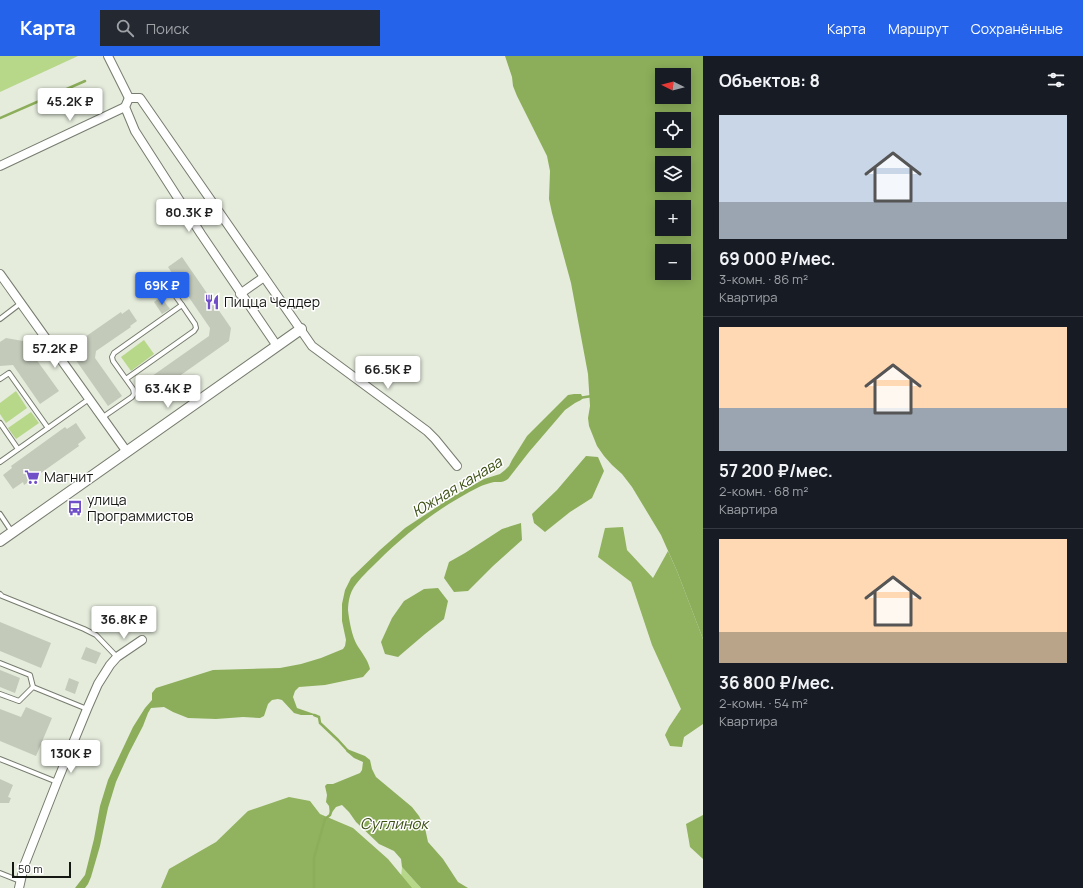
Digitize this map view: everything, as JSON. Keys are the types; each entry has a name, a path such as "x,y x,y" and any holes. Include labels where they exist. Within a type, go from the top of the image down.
{"street":[{"path":"108,56 129,98"},
{"path":"129,98 140,98 312,346 427,431 457,466"},
{"path":"0,166 125,107 129,98"},
{"path":"125,107 135,131 240,294 277,346"},
{"path":"0,274 127,452"},
{"path":"240,294 264,277"},
{"path":"0,541 301,329"},
{"path":"20,885 24,866 98,684 117,657 142,640"}],"lane":[{"path":"126,379 194,331 196,328 195,324 164,280"},
{"path":"0,318 21,303"},
{"path":"102,417 132,397 134,394 133,389 113,361 112,357 114,353 182,305"},
{"path":"0,379 9,373 48,428"},
{"path":"0,462 89,399"},
{"path":"0,422 18,449"},
{"path":"0,514 13,532"},
{"path":"0,594 96,635 117,657"},
{"path":"0,663 30,675 33,688"},
{"path":"33,688 87,709"},
{"path":"0,694 19,701 33,688"},
{"path":"0,759 57,782"},
{"path":"0,873 20,885"}],"shaded area":[{"path":"0,56 78,56 0,92"},
{"path":"144,340 154,354 131,371 121,357"},
{"path":"16,391 27,408 6,423 0,414 0,403"},
{"path":"31,412 39,423 16,439 8,428"},
{"path":"623,527 627,550 653,578 668,551 703,639 703,724 684,737 682,747 670,746 665,735 681,709 652,645 631,582 598,557 605,528"},
{"path":"289,797 310,801 320,814 353,828 388,859 412,888 161,888 169,869 216,842 248,811"},
{"path":"703,815 703,859 690,847 686,824"},
{"path":"402,867 421,888 400,888"}],"water":[{"path":"505,56 703,56 703,639 677,571 661,535 632,487 597,446 589,426 588,418 590,406 588,374 571,283 549,199 550,171 547,156 513,86 512,77"},
{"path":"581,394 583,398 565,410 508,479 503,482 488,483 481,486 438,511 400,540 356,584 351,592 349,601 349,619 355,642 370,669 363,677 325,685 299,687 295,691 293,697 297,708 317,715 301,715 294,713 282,700 278,699 272,700 268,704 264,716 260,718 188,718 164,707 151,708 116,782 91,877 85,888 75,888 85,875 100,806 108,780 133,727 152,700 152,693 156,688 213,670 280,668 301,664 343,649 346,640 342,621 342,604 345,590 351,578 405,528 452,497 484,479 500,474 505,470 527,436 568,395"},
{"path":"586,456 598,457 604,471 592,498 570,512 545,532 534,523 532,514 557,490"},
{"path":"521,523 522,540 468,591 454,592 444,578 449,562 502,529"},
{"path":"438,588 448,601 444,619 398,657 385,654 381,642 392,618 404,601 424,589"},
{"name":"Суглинок","path":"347,749 365,756 370,760 376,777 412,807 419,816 425,828 428,842 443,859 458,882 468,888 421,888 402,867 401,859 394,851 379,844 356,822 342,805 336,807 330,815 329,806 326,802 327,795 325,786 360,773 362,770 363,762 354,758 346,751"}],"building":[{"path":"182,257 231,328 229,341 154,394 145,381 209,336 210,328 168,267"},
{"path":"161,297 170,309 162,314 154,302"},
{"path":"129,309 137,321 130,326 131,327 96,351 95,358 122,396 108,406 73,356 75,344 121,312 122,314"},
{"path":"6,338 23,341 59,391 40,404 13,365 0,366 0,342"},
{"path":"76,423 86,438 78,444 79,446 24,485 23,482 13,489 3,475 12,468 11,466 65,427 67,429"},
{"path":"0,622 51,643 41,668 0,651"},
{"path":"86,647 101,653 96,664 81,659"},
{"path":"0,670 20,678 15,693 0,687"},
{"path":"69,678 79,682 75,694 65,690"},
{"path":"26,707 52,718 36,756 0,741 0,709 21,717"},
{"path":"0,779 13,785 8,797 11,798 9,803 0,803"}],"waterway":[{"path":"0,118 85,81"},
{"name":"Южная канава","path":"579,398 592,396"},
{"path":"314,715 319,717 320,723 349,752"},
{"path":"314,888 314,858 325,819 331,812"}],"place":[{"name":"Пицца Чеддер","path":"212,302"},
{"name":"Магнит","path":"32,477"},
{"name":"улица Программистов","path":"75,508"}]}
